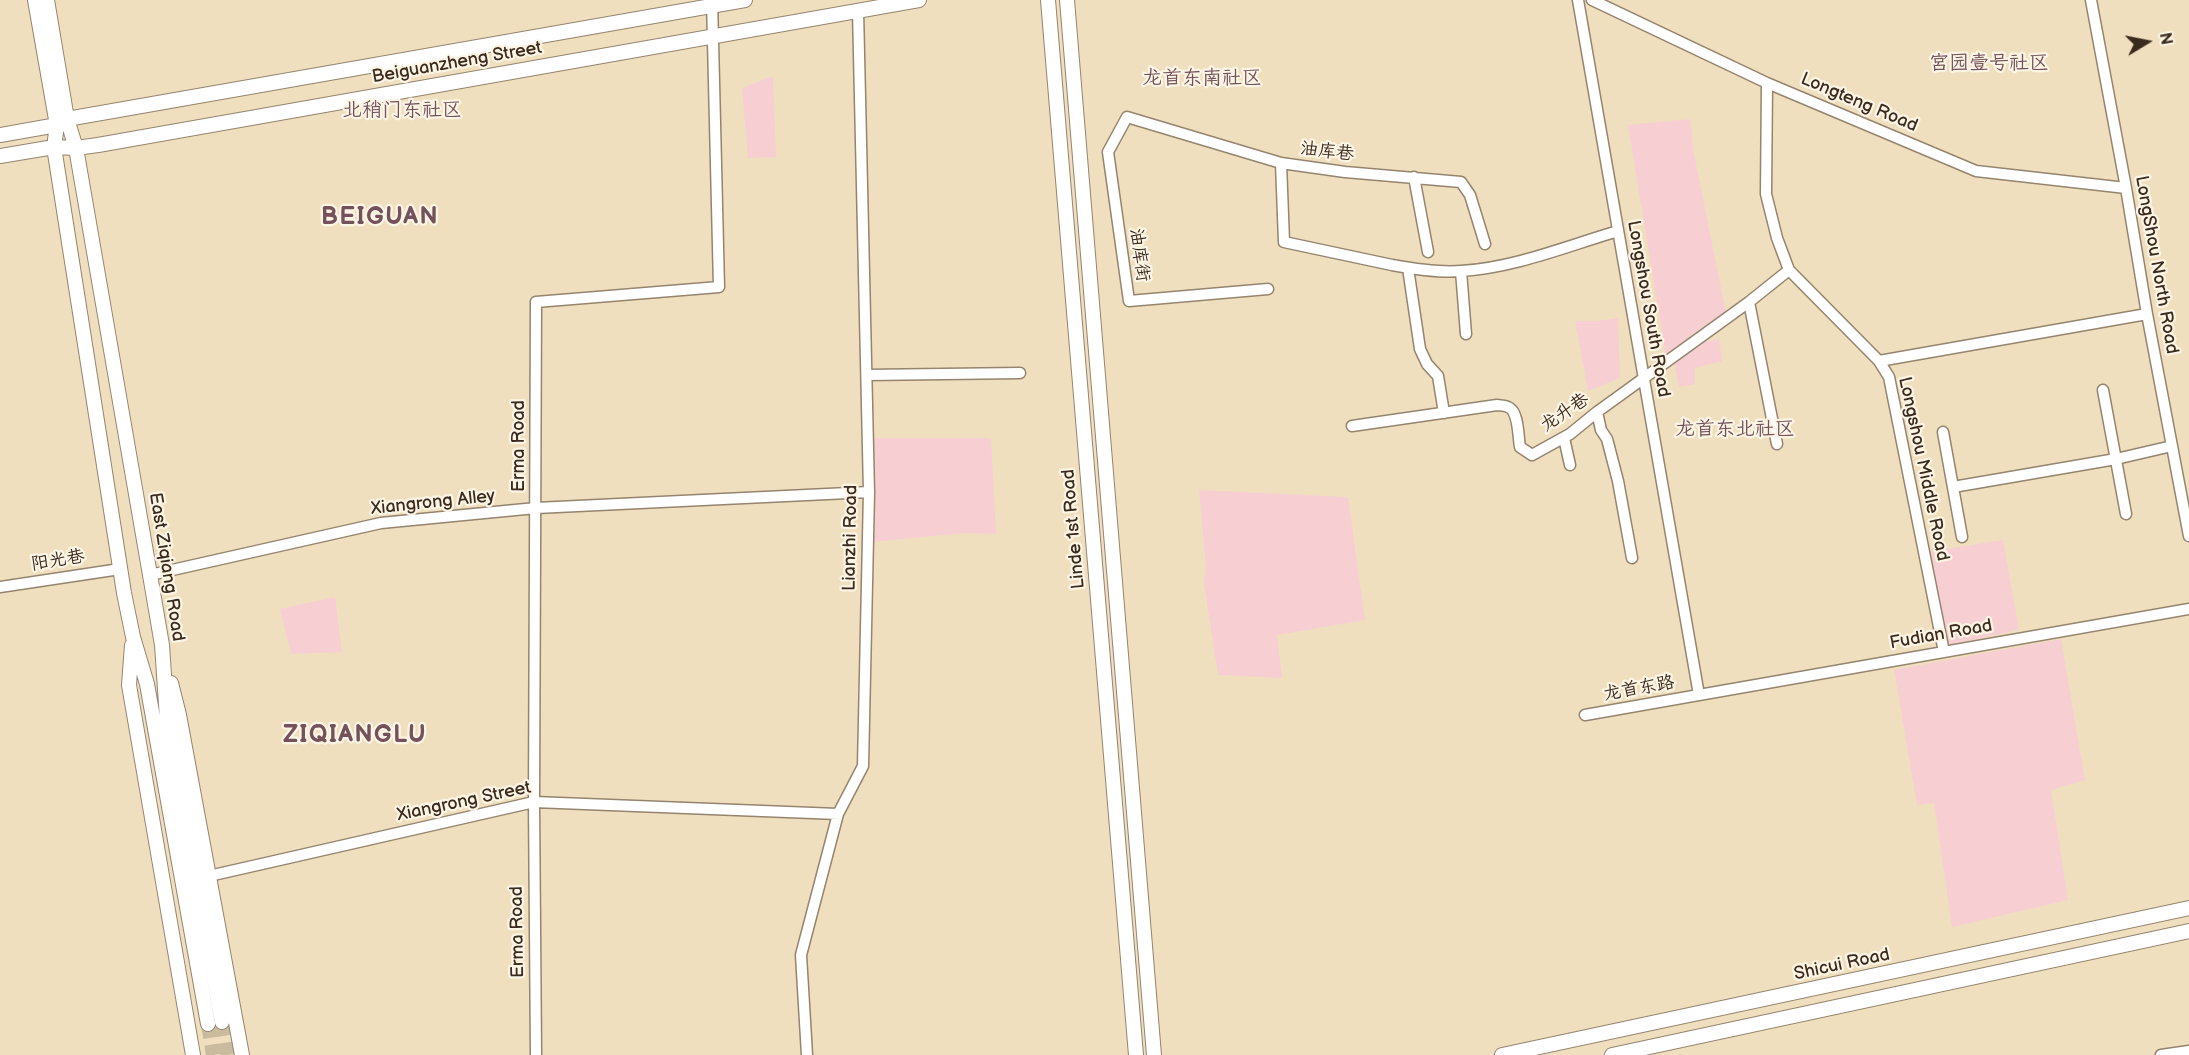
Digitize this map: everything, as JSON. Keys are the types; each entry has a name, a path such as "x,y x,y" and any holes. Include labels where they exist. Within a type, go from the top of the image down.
{"main road":[{"path":"35,0 62,122"},
{"path":"47,0 62,122"},
{"name":"Beiguanzheng Street","path":"0,135 712,3 745,0"},
{"name":"Beiguanzheng Street","path":"0,156 54,147 76,148 919,0"},
{"name":"Linde 1st Road","path":"1048,0 1136,1055"},
{"name":"Linde 1st Road","path":"1067,0 1154,1055"},
{"name":"East Ziqiang Road","path":"62,122 76,148 162,645 167,719 215,1023 147,684 133,637 120,569 54,147 62,122"},
{"path":"133,637 129,685 193,1055"},
{"path":"162,645 179,716 242,1055"},
{"name":"Shicui Road","path":"1502,1055 2189,908"},
{"path":"1612,1055 2189,931"}],"street":[{"name":"Longshou South Road","path":"1578,0 1699,695"},
{"name":"Longteng Road","path":"1592,0 1767,83 1976,171 2126,188"},
{"name":"LongShou North Road","path":"2091,0 2189,536"},
{"name":"Erma Road","path":"536,1055 534,802 536,302 718,287 712,3"},
{"name":"Lianzhi Road","path":"807,1055 801,955 838,814 863,766 869,492 858,10"},
{"name":"Longshou Middle Road","path":"1767,83 1766,194 1778,238 1789,270 1879,360 1889,377 1944,652"},
{"name":"油库巷","path":"1127,117 1281,163 1464,183 1485,244"},
{"name":"油库街","path":"1127,117 1108,152 1129,301 1268,289"},
{"path":"1281,163 1284,242 1408,268 1461,271 1512,263 1618,231"},
{"path":"1414,177 1428,252"},
{"path":"1408,268 1420,349 1427,364 1438,376 1444,413"},
{"name":"龙升巷","path":"1352,426 1497,405 1508,406 1515,417 1520,447 1532,454 1564,438 1789,270"},
{"path":"1461,271 1466,334"},
{"path":"1749,302 1778,444"},
{"path":"1879,360 2147,315"},
{"path":"867,375 1020,373"},
{"path":"2103,390 2127,514"},
{"path":"1597,412 1618,481 1632,558"},
{"path":"1943,432 1962,537"},
{"path":"1564,438 1570,465"},
{"path":"1953,487 2116,459 2172,446"},
{"name":"Xiangrong Alley","path":"150,575 381,523 536,508 869,492"},
{"name":"阳光巷","path":"0,587 120,569"},
{"name":"Fudian Road","path":"1699,695 2189,609"},
{"name":"龙首东路","path":"1585,715 1699,695"},
{"name":"Xiangrong Street","path":"210,876 534,802 838,814"},
{"path":"2161,1055 2189,1051"}],"shaded area":[{"path":"773,76 776,157 748,158 742,88"},
{"path":"1690,119 1694,154 1726,313 1666,357 1628,125"},
{"path":"1618,318 1620,378 1588,391 1575,321"},
{"path":"1719,339 1722,361 1695,368 1695,384 1679,387 1673,359 1693,344"},
{"path":"871,438 991,438 996,534 965,533 873,542"},
{"path":"1199,490 1348,497 1365,620 1277,635 1282,678 1218,675 1204,584 1206,566"},
{"path":"2003,540 2019,630 1944,646 1927,552"},
{"path":"335,597 342,652 291,654 280,609"},
{"path":"2061,639 2085,780 2051,790 2068,900 1952,927 1934,803 1917,805 1894,670"}],"tunnel":[{"path":"222,1022 227,1055"},
{"path":"208,1024 213,1055"}],"district":[{"name":"宫园壹号社区","path":"1989,64"},
{"name":"龙首东南社区","path":"1202,79"},
{"name":"北稍门东社区","path":"402,111"},
{"name":"BEIGUAN","path":"380,218"},
{"name":"龙首东北社区","path":"1735,430"},
{"name":"ZIQIANGLU","path":"355,736"}]}
